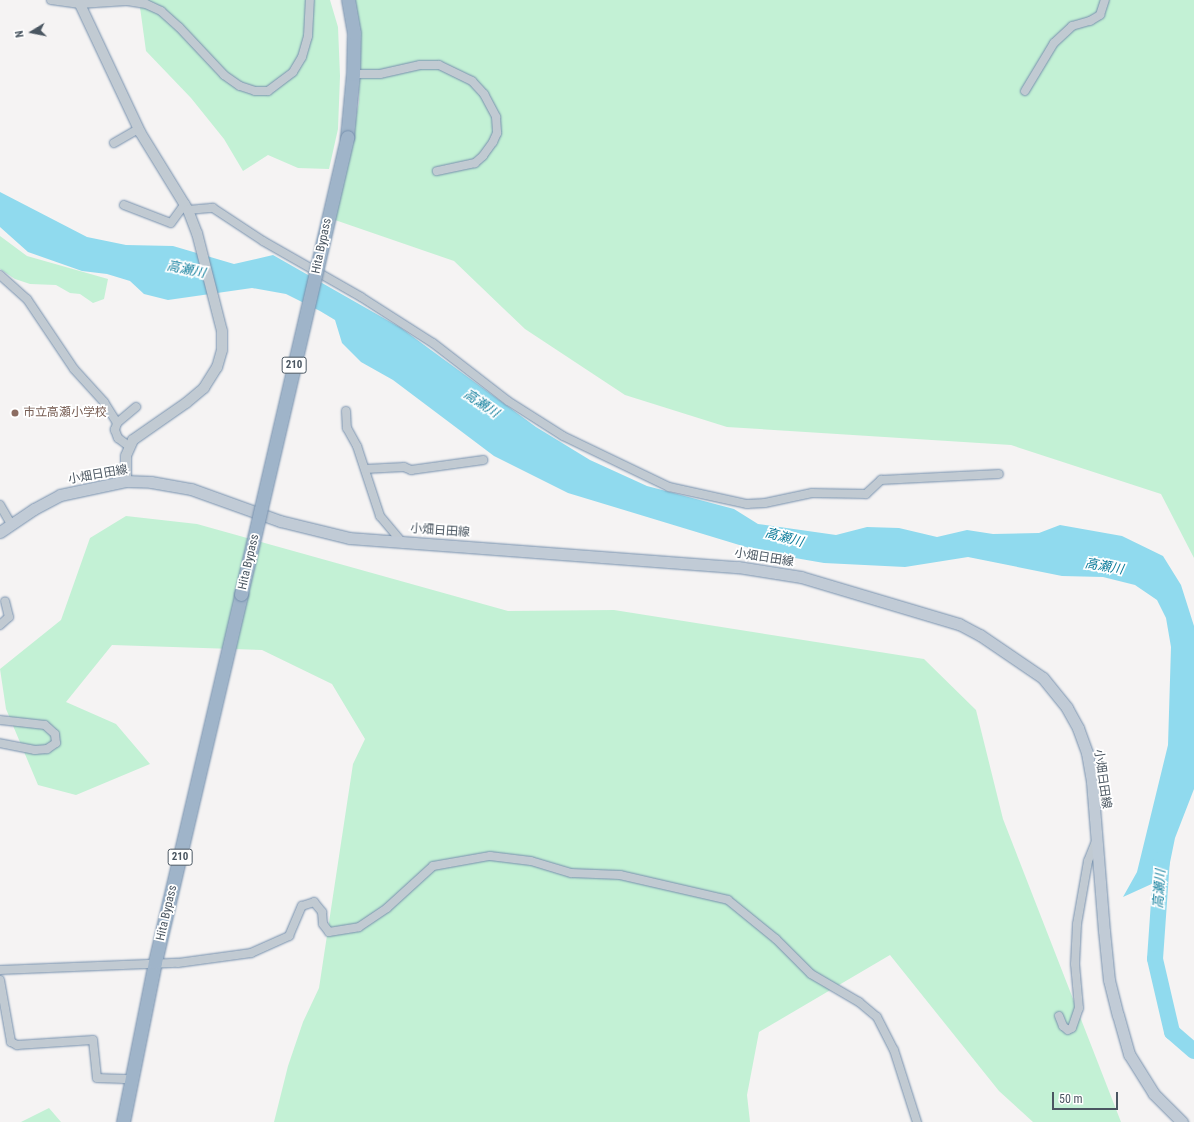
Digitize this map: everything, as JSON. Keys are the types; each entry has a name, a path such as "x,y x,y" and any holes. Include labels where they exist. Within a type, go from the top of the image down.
{"highway":[{"name":"Hita Bypass","path":"123,1122 155,962 347,137 354,74 354,33 348,0"}],"main road":[{"name":"小畑日田線","path":"0,532 60,495 126,481 151,482 191,489 280,521 349,538 738,567 801,577 959,624 1028,666 1042,678 1067,708 1087,753 1097,838 1109,980 1118,1015 1130,1054 1150,1087 1182,1122"}],"street":[{"path":"51,0 79,2 127,1 146,4 161,11 179,27 224,75 240,86 255,91 268,90 280,83 293,72 302,57 311,16 310,0"},
{"path":"1025,91 1054,43 1072,26 1090,22 1100,16 1105,0"},
{"path":"79,2 138,129 186,208 197,233 215,298 222,331 222,350 217,367 204,388 186,404 132,440 126,456 126,481"},
{"path":"354,74 380,74 420,66 439,65 472,81 484,94 496,117 497,133 493,142 484,156 474,163 436,171"},
{"path":"114,143 138,129"},
{"path":"124,205 171,223 186,208 213,208 263,242 361,297 432,343 508,402 563,436 670,487 747,504 765,503 812,493 866,494 881,480 999,474"},
{"path":"0,275 27,299 74,370 104,402 117,423"},
{"path":"130,447 118,438 115,430 117,423 136,407"},
{"path":"346,411 347,428 357,446 380,516 401,541"},
{"path":"365,469 404,467 411,470 483,460"},
{"path":"0,505 12,524"},
{"path":"0,626 9,617 6,600"},
{"path":"0,720 45,725 55,734 56,743 46,748 35,750 0,742"},
{"path":"1059,1016 1063,1026 1068,1030 1072,1028 1079,1008 1075,964 1077,924 1088,862 1097,838"},
{"path":"0,970 155,962 178,963 251,953 268,947 288,936 302,906 314,902 322,912 323,924 329,932 359,927 387,908 432,866 490,856 531,861 571,873 620,875 728,900 776,939 811,974 859,1002 877,1017 894,1050 917,1122"},
{"path":"0,986 11,1042 17,1045 93,1040 97,1078 131,1079"}],"green space":[{"path":"139,0 330,0 338,27 340,76 338,129 329,169 298,168 268,155 243,171 224,139 191,98 146,51"},
{"path":"354,0 1194,0 1194,558 1161,494 1011,445 727,427 625,395 525,329 454,261 335,220 359,102 360,37"},
{"path":"0,236 27,256 108,279 104,299 93,303 80,294 70,293 56,285 30,284 15,279 0,269"},
{"path":"126,516 197,524 508,611 614,610 924,659 976,710 1003,819 1121,1122 1033,1122 999,1091 890,955 759,1032 747,1095 750,1122 274,1122 288,1066 303,1022 319,988 353,764 365,739 332,684 262,650 112,645 66,702 116,724 150,764 76,795 38,785 6,709 0,669 61,620 90,538"},
{"path":"49,1108 61,1122 21,1122"}],"water":[{"path":"0,192 87,237 126,245 173,246 234,264 273,255 401,328 536,427 590,460 647,486 734,509 758,524 836,535 867,527 899,528 937,537 967,530 993,534 1039,533 1060,525 1122,536 1163,556 1181,585 1194,626 1194,789 1175,838 1167,877 1123,897 1137,872 1168,745 1171,647 1166,618 1157,600 1135,585 1103,577 1062,576 968,557 905,567 824,563 766,553 568,493 494,456 393,380 361,362 342,343 335,320 320,311 286,294 252,288 168,300 144,294 130,281 107,274 82,271 28,252 0,227"}],"waterway":[{"name":"高瀬川","path":"1162,859 1155,959 1172,1032 1194,1051"}],"place":[{"name":"市立高瀬小学校","path":"15,413"}]}
